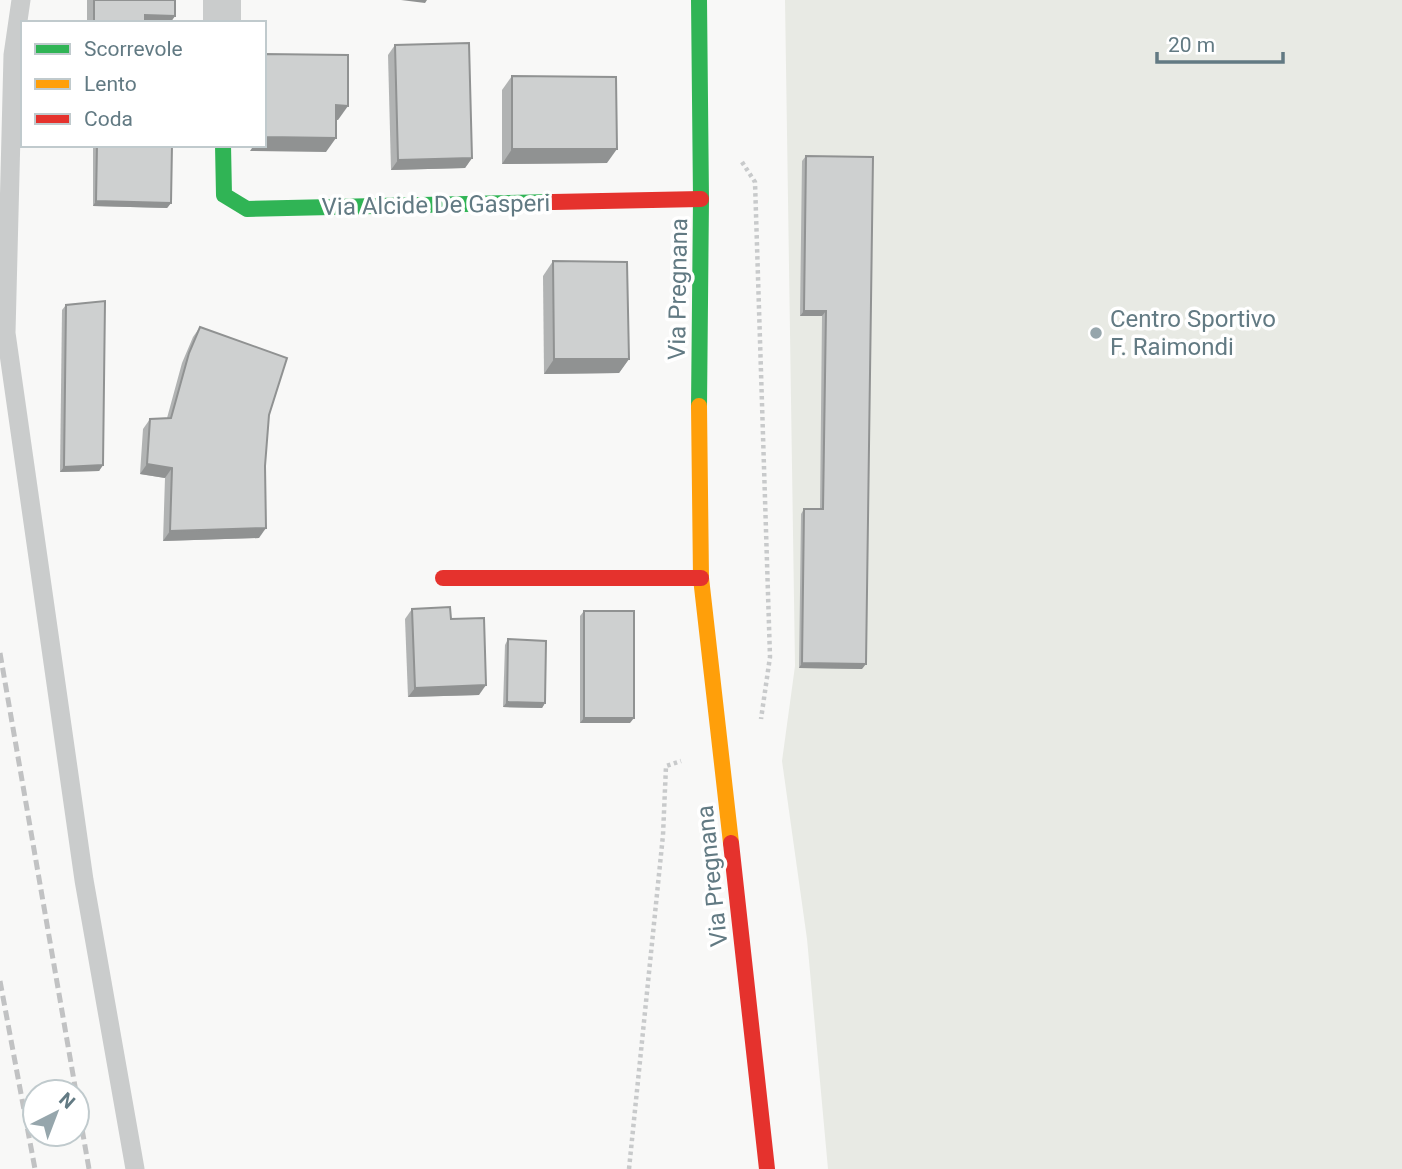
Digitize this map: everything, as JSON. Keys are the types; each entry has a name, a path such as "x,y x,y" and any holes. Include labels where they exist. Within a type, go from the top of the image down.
{"street":[{"path":"222,0 222,21"},
{"name":"Via Pregnana","path":"699,0 701,578 767,1169"},
{"name":"Via Alcide De Gasperi","path":"223,147 224,195 247,209 701,199"},
{"path":"443,578 701,578"}],"lane":[{"path":"21,0 13,55 6,333 84,880 135,1169"}],"path":[{"path":"737,153 755,182 770,657 761,719"},
{"path":"629,1169 663,835 666,766 721,748"}],"shaded area":[{"name":"Centro Sportivo F. Raimondi","path":"785,0 1402,0 1402,1169 828,1169 807,939 782,761 795,666"}],"building":[{"path":"94,0 175,0 175,16 145,15 145,21 94,21"},
{"path":"469,43 472,158 398,160 395,45"},
{"path":"266,54 348,55 348,106 336,105 336,138 266,137"},
{"path":"512,76 616,77 617,149 512,149"},
{"path":"97,147 172,147 171,203 96,201"},
{"path":"806,156 873,157 866,664 802,663 804,509 823,509 826,311 804,311"},
{"path":"553,261 627,262 629,359 554,359"},
{"path":"105,301 103,465 64,467 66,305"},
{"path":"200,327 287,358 269,415 265,466 266,528 170,531 172,468 147,464 150,419 171,418 189,353"},
{"path":"450,607 451,619 484,618 486,685 415,688 412,609"},
{"path":"584,611 634,611 634,718 584,718"},
{"path":"508,639 546,641 545,703 507,702"}],"railway":[{"path":"0,653 74,1078"},
{"path":"0,981 35,1169"},
{"path":"85,1148 89,1169"}],"traffic: fast":[{"path":"699,0 699,406"},
{"path":"223,147 224,195 247,209 553,202"}],"traffic: slow":[{"path":"699,406 701,578 731,843"}],"traffic: jam":[{"path":"553,202 701,199"},
{"path":"443,578 701,578"},
{"path":"731,843 767,1169"}],"place":[{"name":"Centro Sportivo F. Raimondi","path":"1096,333"}]}
